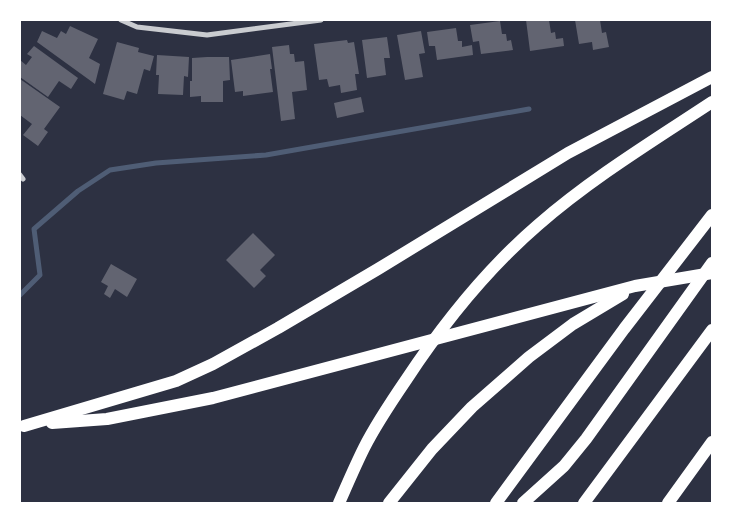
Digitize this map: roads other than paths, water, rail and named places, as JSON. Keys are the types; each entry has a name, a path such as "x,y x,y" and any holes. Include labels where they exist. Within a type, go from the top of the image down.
{"highway":[{"path":"22,426 176,381 213,364 378,269 568,153 712,77"},
{"path":"339,503 369,438 389,405 431,342 498,264 538,225 574,196 621,162 712,102"},
{"path":"496,503 624,329 712,215"},
{"path":"523,503 564,466 586,439 712,263"},
{"path":"22,426 107,419 213,398 636,286 712,273"},
{"path":"389,503 432,449 472,407 573,324 636,286"},
{"path":"584,503 712,330"},
{"path":"668,503 712,442"}],"street":[{"path":"121,20 137,27 207,35 322,20"}],"waterway":[{"path":"20,295 40,275 34,229 78,191 110,170 156,163 266,155 529,109"}]}
